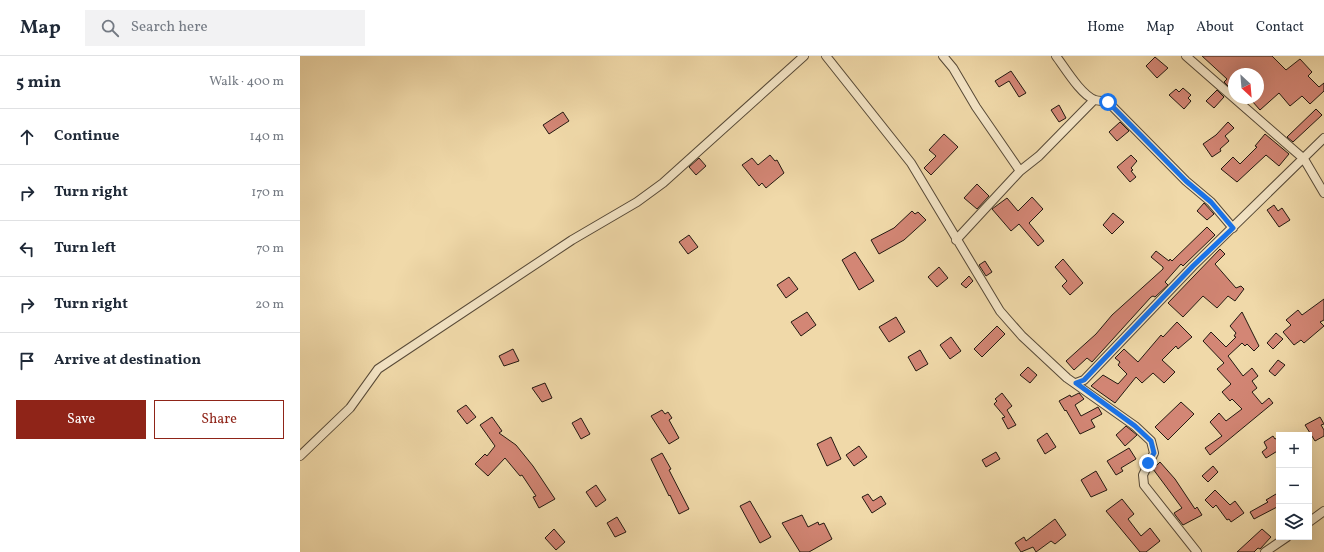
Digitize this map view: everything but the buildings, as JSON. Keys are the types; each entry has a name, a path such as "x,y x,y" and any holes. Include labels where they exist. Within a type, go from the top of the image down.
{"street":[{"path":"300,456 350,408 378,369 572,240 637,202 663,183 804,56"},
{"path":"826,56 911,163 1000,311 1022,336 1068,378 1135,426 1151,441 1154,453 1143,475 1144,485 1197,552"},
{"path":"943,56 954,68 976,107 1020,171"},
{"path":"1056,56 1070,77 1094,100 1108,102 1186,181 1211,202 1233,228"},
{"path":"1186,56 1228,93"},
{"path":"956,240 1020,171 1039,156 1094,100"},
{"path":"1241,104 1304,158 1324,193"},
{"path":"1076,383 1084,380 1193,266 1324,138"},
{"path":"1312,520 1324,511"},
{"path":"1265,552 1283,540"}],"route":[{"path":"1108,102 1186,181 1222,213 1233,228 1193,266 1084,380 1076,383 1135,426 1151,441 1154,453 1148,463"}]}
